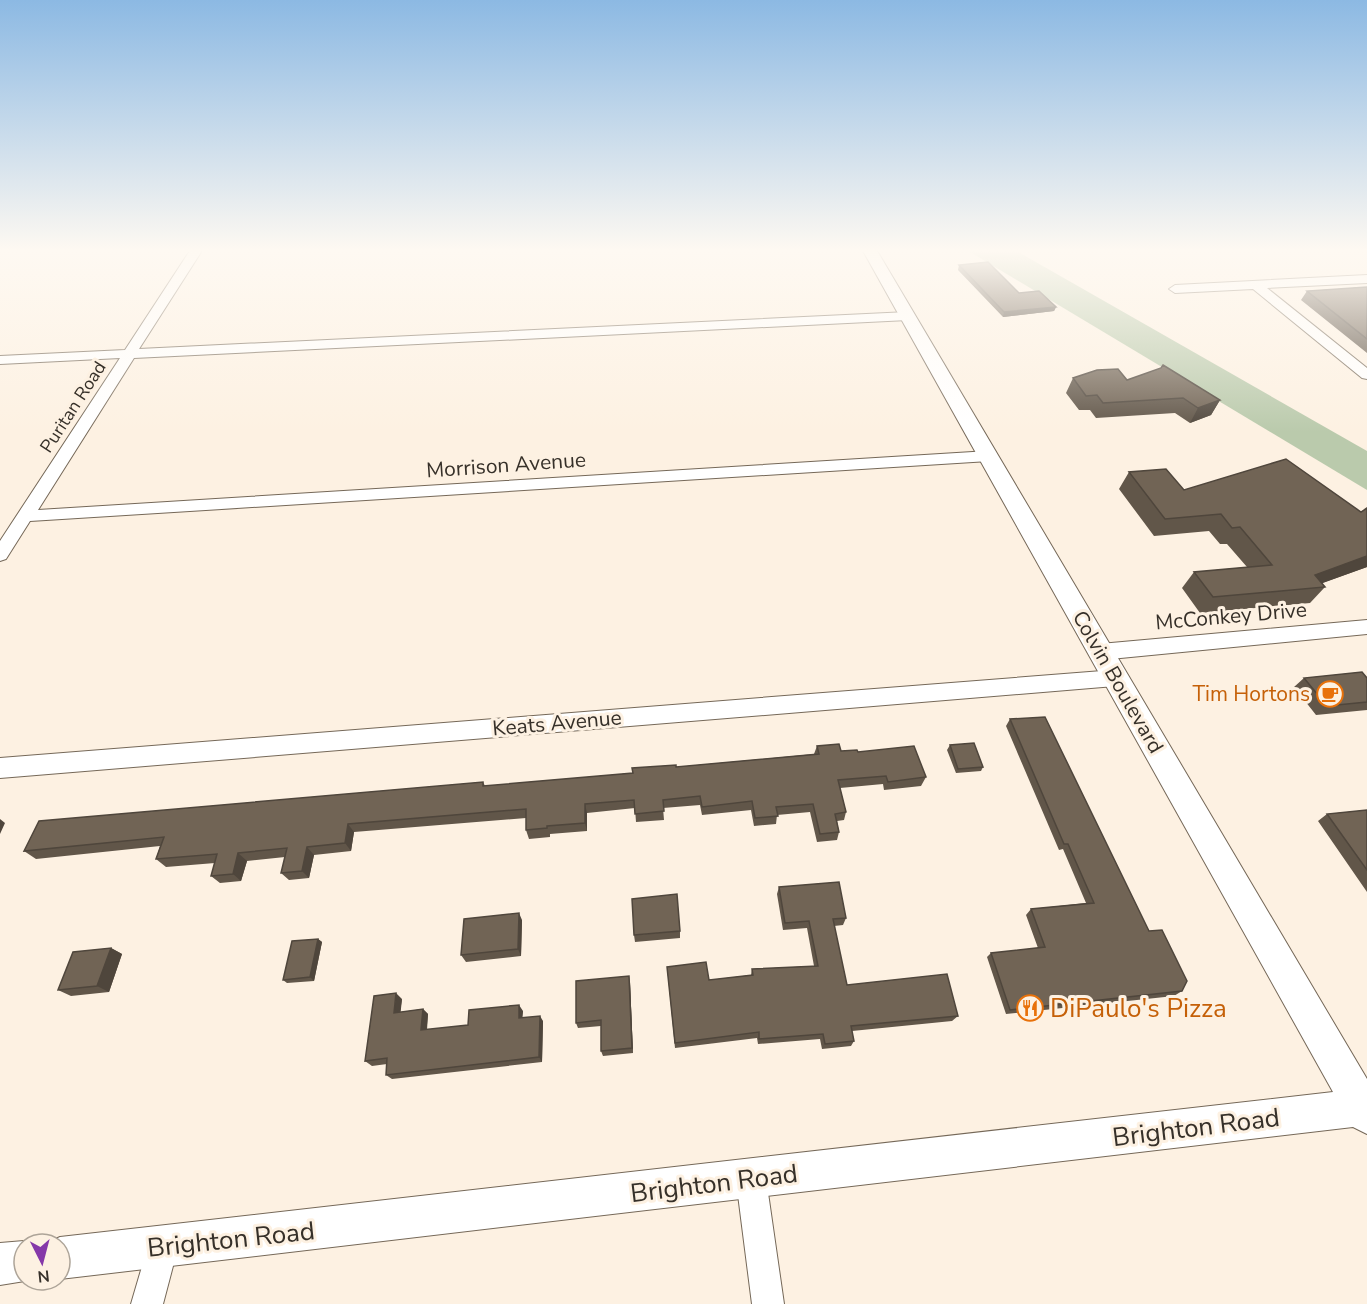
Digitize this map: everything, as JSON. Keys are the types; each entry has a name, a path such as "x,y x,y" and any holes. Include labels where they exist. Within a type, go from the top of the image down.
{"street":[{"name":"Puritan Road","path":"0,555 158,310"},
{"name":"Colvin Boulevard","path":"904,310 1366,1110"},
{"path":"1287,310 1367,375"},
{"path":"0,360 908,316"},
{"name":"Morrison Avenue","path":"25,516 989,456"},
{"name":"McConkey Drive","path":"1100,652 1367,627"},
{"name":"Keats Avenue","path":"0,768 1115,678"},
{"name":"Brighton Road","path":"72,1257 1366,1110"},
{"path":"751,1179 768,1304"},
{"path":"147,1304 162,1247"}],"green space":[{"path":"1067,310 1120,310 1367,451 1367,490"}],"building":[{"path":"1002,310 1026,310 1004,312"},
{"path":"1331,310 1367,310 1367,339"},
{"path":"1163,365 1220,400 1198,408 1183,398 1103,403 1097,395 1086,396 1073,378 1097,370 1118,369 1127,380 1161,368"},
{"path":"1286,459 1361,512 1367,508 1367,556 1315,575 1325,587 1213,597 1194,572 1272,565 1240,527 1232,528 1221,514 1165,519 1129,472 1166,469 1184,490"},
{"path":"1362,672 1367,678 1367,702 1327,706 1304,678"},
{"path":"1045,717 1149,931 1162,930 1187,981 1182,991 1010,1010 991,953 1045,947 1031,909 1094,903 1068,844 1064,844 1010,719"},
{"path":"974,743 983,767 958,769 950,745"},
{"path":"839,744 841,751 857,750 858,752 914,746 926,777 888,782 886,776 838,780 846,812 835,814 839,832 820,834 813,804 776,807 778,816 755,818 752,801 702,807 700,796 663,800 664,811 635,814 634,800 585,804 585,823 526,830 526,809 348,824 345,843 307,847 302,871 281,873 287,848 238,853 233,874 211,876 217,854 156,859 164,837 24,851 39,821 483,782 483,786 633,773 632,768 676,765 676,767 819,754 817,746"},
{"path":"1367,810 1367,870 1327,814"},
{"path":"839,882 846,918 833,919 847,985 947,974 958,1016 851,1026 854,1041 825,1044 823,1034 759,1039 759,1032 675,1043 667,967 706,962 709,980 753,975 752,969 818,966 809,921 785,923 779,887"},
{"path":"677,894 680,931 634,935 632,899"},
{"path":"519,913 518,949 461,955 464,919"},
{"path":"318,939 310,977 283,980 292,941"},
{"path":"111,948 97,986 58,990 73,952"},
{"path":"629,976 632,1048 601,1051 601,1020 576,1023 576,981"},
{"path":"396,993 394,1013 423,1009 421,1030 468,1025 469,1010 519,1005 519,1018 540,1016 539,1057 386,1075 387,1058 365,1061 374,996"}],"place":[{"name":"Tim Hortons","path":"1330,694"},
{"name":"DiPaulo's Pizza","path":"1030,1008"}]}
